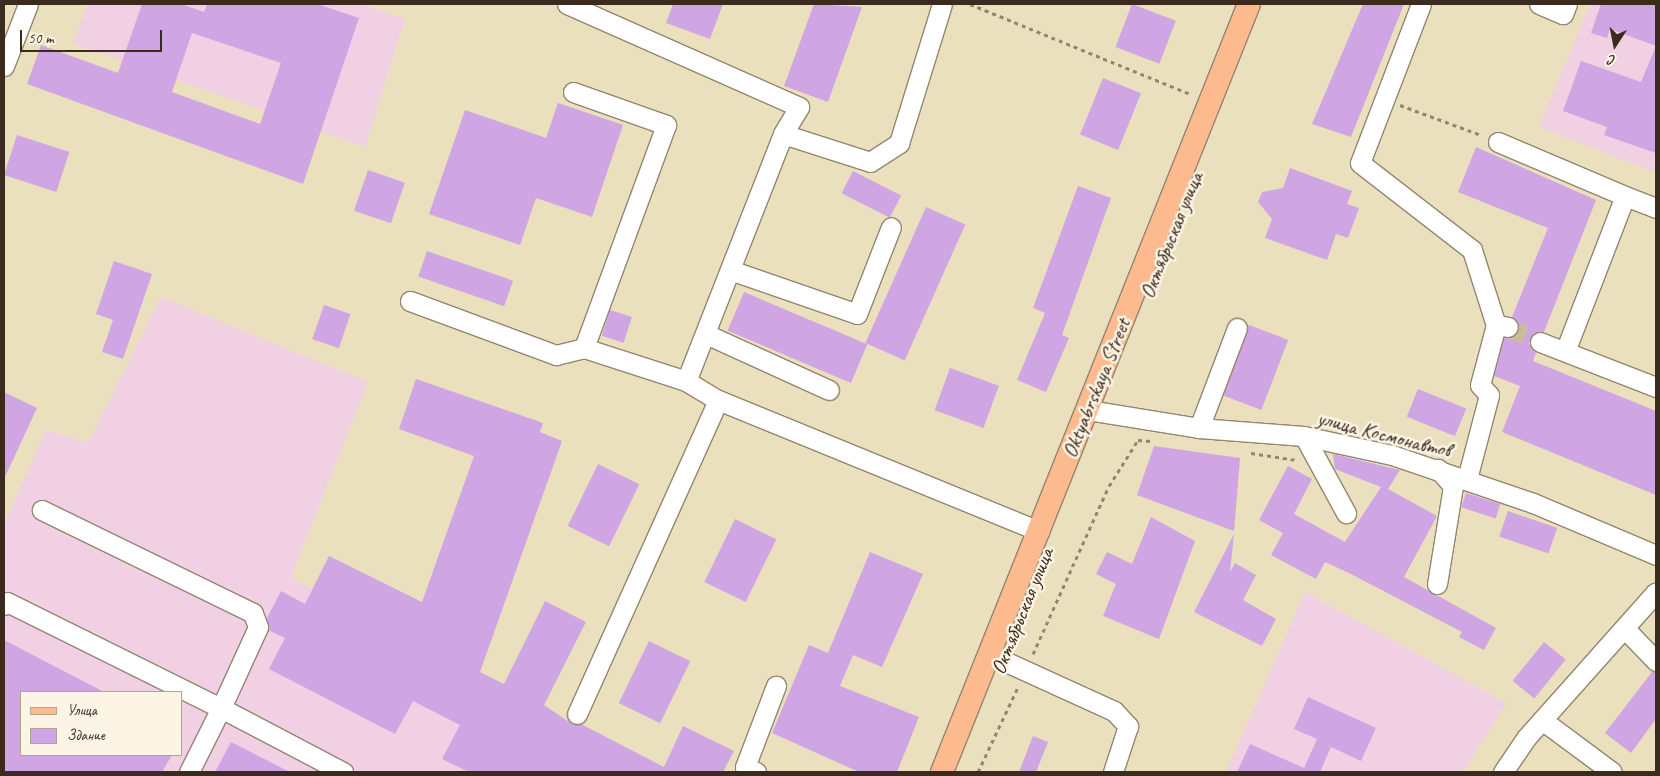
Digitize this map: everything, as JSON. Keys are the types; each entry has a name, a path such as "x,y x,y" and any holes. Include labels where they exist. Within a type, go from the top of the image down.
{"main road":[{"name":"Oktyabrskaya Street","path":"942,772 1039,531 1094,411 1209,102 1248,4"},
{"name":"Октябрьская улица","path":"957,772 1002,660 1094,411 1263,4"}],"street":[{"path":"4,66 28,4"},
{"path":"567,4 799,107 783,134 686,381"},
{"path":"783,134 870,162 899,143 942,4"},
{"path":"1421,4 1360,164 1472,250 1502,326 1480,386 1489,395 1467,479"},
{"path":"1539,4 1563,14 1567,4"},
{"path":"573,92 666,125 584,348"},
{"path":"1498,142 1656,208"},
{"path":"1566,349 1625,196"},
{"path":"730,270 857,314 891,227"},
{"path":"410,300 556,355 584,348 686,381 718,400 1039,531"},
{"path":"1199,428 1237,328"},
{"path":"706,334 830,390"},
{"path":"1540,342 1566,349 1656,387"},
{"path":"577,714 718,400"},
{"name":"улица Космонавтов","path":"1094,411 1199,428 1304,436 1438,469 1656,555"},
{"path":"1304,436 1311,454 1346,513"},
{"path":"1437,584 1453,486 1438,469"},
{"path":"42,510 253,613 258,627 189,772"},
{"path":"1503,772 1542,720 1656,592"},
{"path":"4,605 7,602 220,708 343,772"},
{"path":"1625,629 1656,661"},
{"path":"1002,660 1114,711 1128,726 1112,772"},
{"path":"756,772 745,767 776,686"},
{"path":"1542,720 1612,772"}],"path":[{"path":"970,4 1209,102"},
{"path":"1385,99 1498,142"},
{"path":"978,772 1026,671 1109,486 1138,440 1158,442"},
{"path":"1244,452 1306,461 1311,454"}],"shaded area":[{"path":"87,4 361,4 405,19 365,147 73,43"},
{"path":"1590,4 1656,4 1656,173 1539,127"},
{"path":"161,297 368,382 291,577 635,772 4,772 4,524 46,430 88,443"},
{"path":"1305,592 1507,703 1463,772 1226,772"}],"building":[{"path":"142,4 181,4 204,12 207,4 317,4 359,18 303,184 27,84 41,45 118,73","holes":["192,33 281,63 260,124 172,92"]},
{"path":"673,4 723,4 710,39 666,23"},
{"path":"814,4 862,7 828,102 784,86"},
{"path":"1132,4 1176,21 1159,64 1116,47"},
{"path":"1363,4 1404,4 1351,137 1312,124"},
{"path":"1601,4 1656,4 1656,46 1610,29 1607,38 1591,33"},
{"path":"1656,46 1656,153 1604,135 1607,127 1563,111 1581,61 1641,82"},
{"path":"1103,78 1141,93 1118,150 1080,135"},
{"path":"558,103 623,125 592,217 536,198 520,245 429,214 465,110 546,138"},
{"path":"17,135 69,152 56,192 4,175"},
{"path":"1476,147 1596,200 1544,332 1533,334 1529,344 1536,353 1533,361 1656,411 1656,495 1502,432 1520,386 1494,376 1504,338 1512,337 1519,329 1512,317 1548,228 1458,192"},
{"path":"1290,168 1352,191 1347,204 1359,208 1348,238 1336,234 1327,260 1265,238 1272,219 1258,202 1262,192 1283,188"},
{"path":"368,170 405,183 391,223 354,211"},
{"path":"853,171 901,196 890,218 842,193"},
{"path":"1078,186 1111,198 1062,335 1069,338 1046,392 1017,380 1045,313 1033,308"},
{"path":"926,207 965,224 905,361 865,343"},
{"path":"427,251 513,281 504,306 418,277"},
{"path":"114,261 152,274 123,359 102,352 113,320 96,314"},
{"path":"744,292 867,344 851,383 728,331"},
{"path":"324,305 350,314 339,348 312,339"},
{"path":"610,310 632,317 624,343 602,336"},
{"path":"1249,325 1288,340 1261,410 1222,395"},
{"path":"950,368 999,386 983,428 935,410"},
{"path":"416,379 543,423 540,432 562,441 480,672 504,684 545,601 586,622 544,705 572,724 581,724 664,767 683,726 734,751 723,772 469,772 442,759 460,725 413,701 395,734 269,669 285,638 268,630 267,618 281,591 305,604 329,556 422,602 474,456 399,429"},
{"path":"1418,389 1466,408 1455,436 1407,417"},
{"path":"4,392 37,408 4,479"},
{"path":"1154,446 1240,458 1234,531 1137,495"},
{"path":"1333,454 1400,470 1388,489 1437,516 1404,577 1496,628 1484,650 1459,637 1462,632 1325,562 1316,579 1271,555 1283,533 1259,520 1288,466 1312,479 1294,514 1345,542 1381,487 1335,469"},
{"path":"598,464 639,484 609,546 568,526"},
{"path":"1466,493 1500,504 1496,518 1461,507"},
{"path":"1508,511 1557,528 1548,553 1499,537"},
{"path":"1151,517 1195,541 1159,639 1103,616 1116,584 1096,574 1107,552 1132,564"},
{"path":"735,519 776,539 746,602 704,582"},
{"path":"1234,534 1230,572 1235,563 1256,575 1243,600 1276,619 1262,646 1194,612"},
{"path":"870,552 923,574 882,667 853,655 840,686 919,717 897,772 859,772 772,733 809,645 828,653"},
{"path":"4,640 102,691 20,691 20,756 171,756 162,772 4,772"},
{"path":"649,641 690,661 660,723 619,703"},
{"path":"1544,642 1566,660 1534,698 1513,681"},
{"path":"1652,672 1656,672 1656,719 1631,753 1605,733"},
{"path":"1308,697 1376,728 1361,761 1331,747 1320,772 1237,772 1250,744 1304,768 1317,739 1294,729"},
{"path":"1033,736 1048,742 1036,772 1019,772"},
{"path":"231,742 290,772 215,772"}],"tunnel":[{"path":"1508,327 1540,342"}]}
